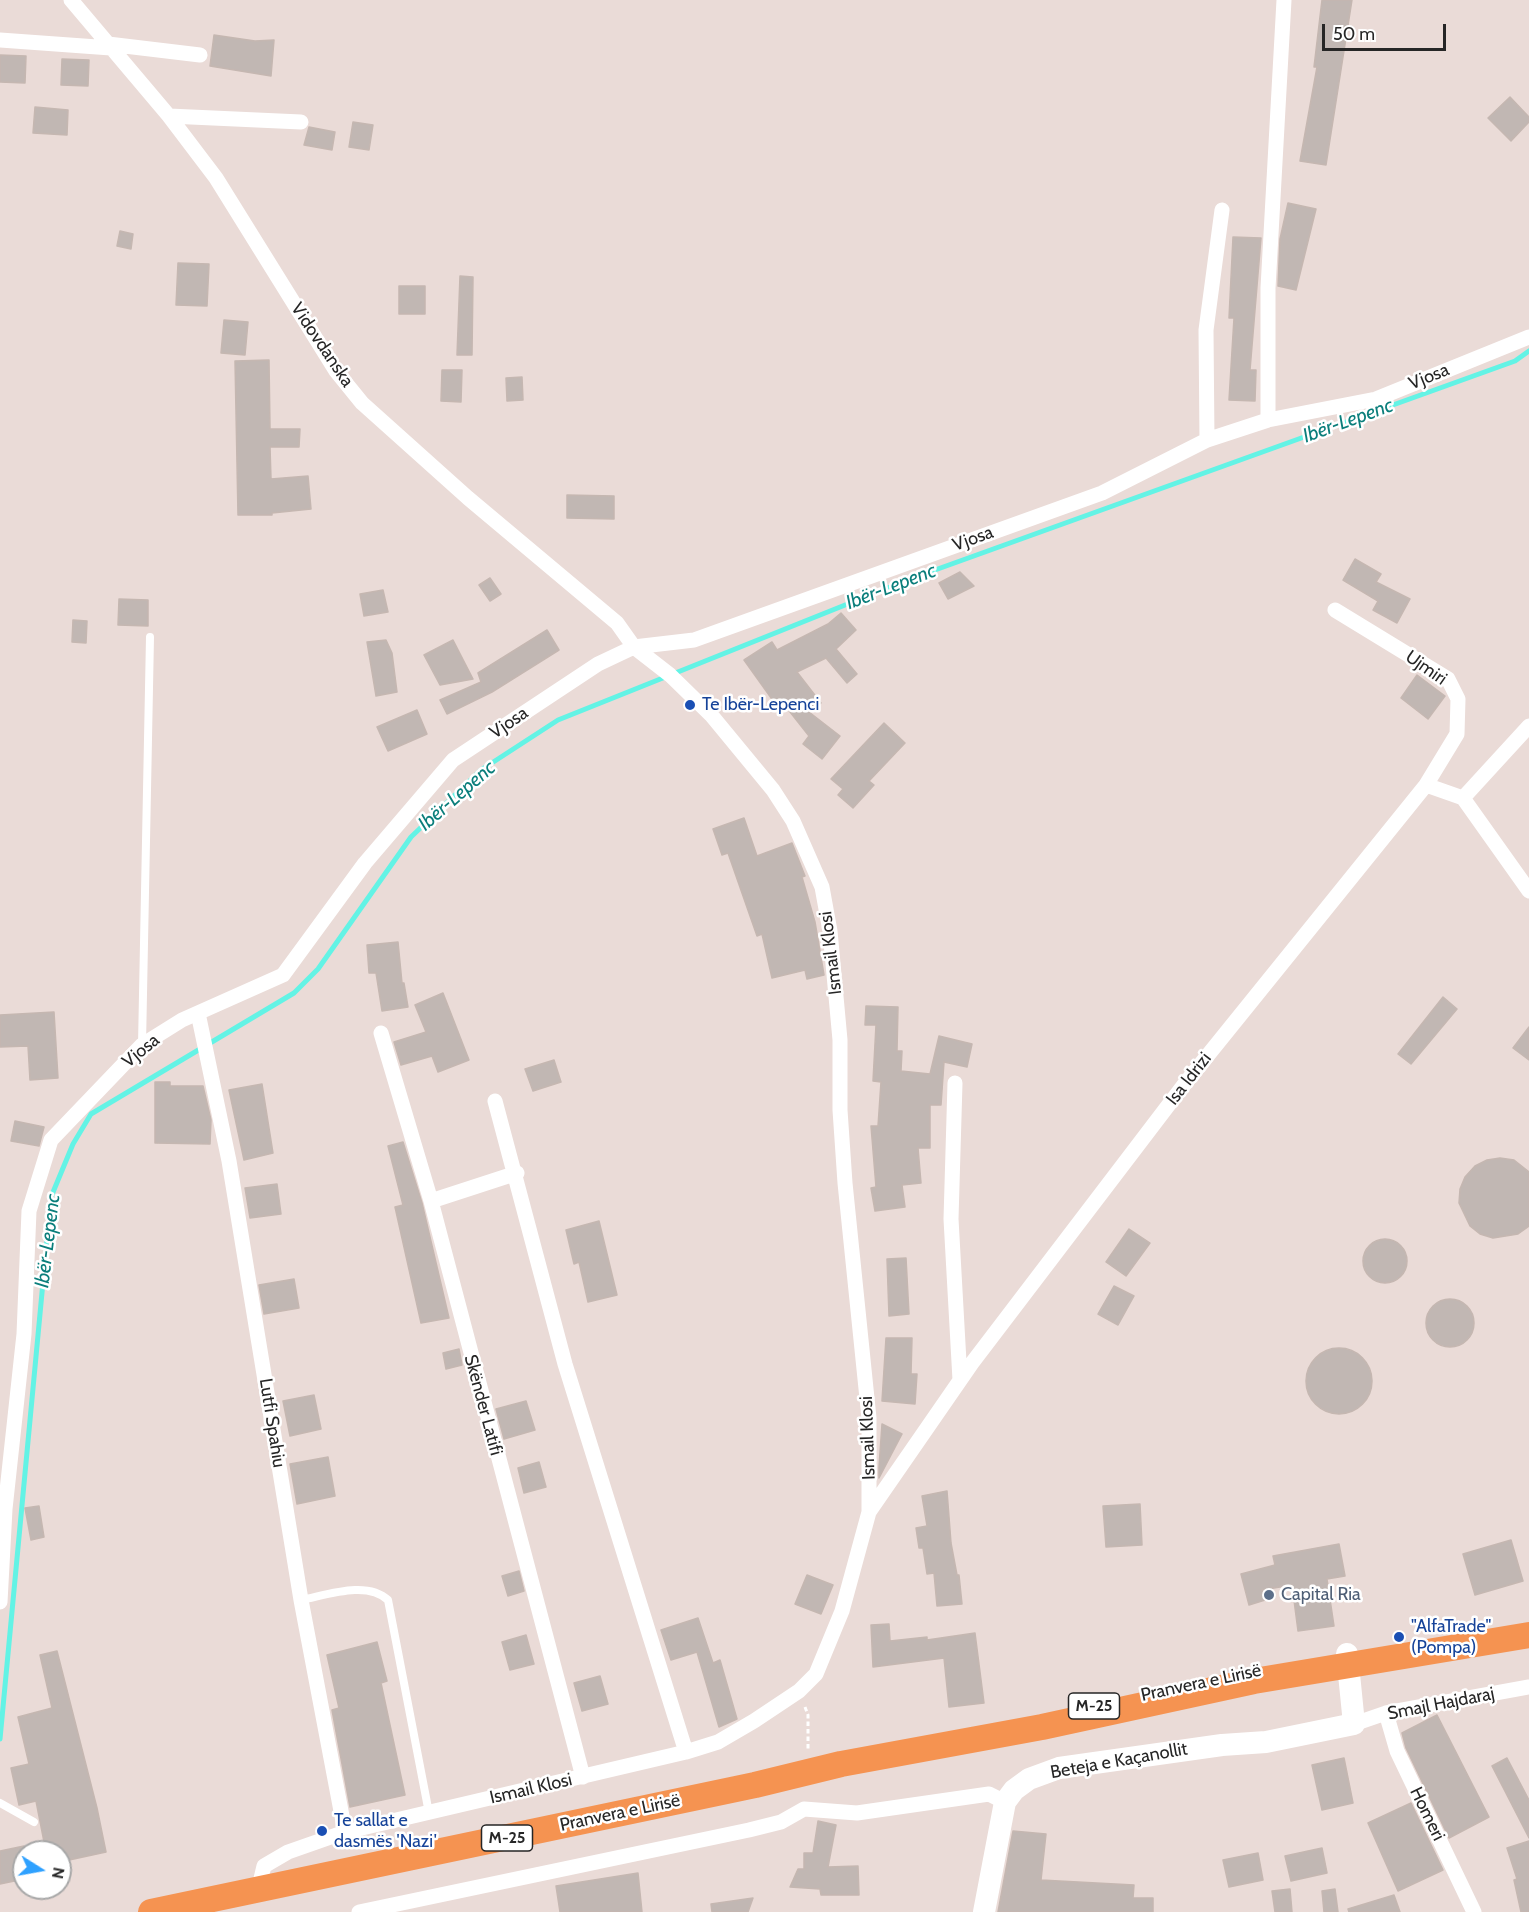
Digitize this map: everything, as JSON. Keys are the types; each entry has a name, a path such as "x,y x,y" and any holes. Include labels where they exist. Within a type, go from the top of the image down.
{"main road":[{"name":"Pranvera e Lirisë","path":"150,1912 755,1785 841,1764 1042,1727 1348,1660 1529,1625"},
{"name":"Pranvera e Lirisë","path":"1348,1660 1529,1635"}],"street":[{"name":"Vidovdanska","path":"71,0 169,116 216,178 336,371 362,403 468,498 617,623 634,647"},
{"path":"1268,420 1268,288 1284,0"},
{"path":"0,40 110,46 200,55"},
{"path":"169,116 301,122"},
{"path":"1207,440 1206,330 1222,210"},
{"name":"Vjosa","path":"0,1602 4,1509 24,1334 29,1211 51,1140 142,1045 182,1020 283,975 365,864 453,760 598,663 634,647 694,640 1102,493 1207,440 1268,420 1376,399 1529,337"},
{"name":"Ujmiri","path":"1335,610 1448,679 1458,699 1457,734 1426,785"},
{"name":"Ismail Klosi","path":"258,1891 264,1866 288,1852 345,1832 583,1777 718,1742 799,1691 816,1674 842,1611 869,1512 869,1418 845,1183 840,1110 840,1040 830,931 822,887 793,821 772,790 712,716 688,696 670,675 634,647"},
{"path":"1463,798 1529,726"},
{"path":"1426,785 1463,798 1529,891"},
{"name":"Isa Idrizi","path":"869,1512 960,1380 1183,1086 1426,785"},
{"name":"Lutfi Spahiu","path":"198,1014 229,1161 301,1600 345,1832"},
{"name":"Skënder Latifi","path":"381,1033 431,1201 583,1777"},
{"path":"955,1083 951,1219 960,1380"},
{"path":"495,1101 517,1173 566,1364 686,1752"},
{"path":"431,1201 517,1173"},
{"path":"1348,1660 1354,1724"},
{"name":"Smajl Hajdaraj","path":"1354,1724 1386,1713 1529,1687"},
{"name":"Homeri","path":"1386,1713 1397,1751 1474,1912"},
{"name":"Beteja e Kaçanollit","path":"1005,1802 1014,1790 1029,1779 1059,1768 1222,1745 1266,1742 1354,1724"},
{"path":"369,1911 750,1830 781,1822 804,1809 857,1813 989,1794 1005,1802 999,1820 984,1912"}],"lane":[{"path":"142,1045 150,637"},
{"path":"301,1600 368,1589 380,1592 388,1600 429,1814"},
{"path":"0,1803 34,1822"}],"building":[{"path":"1322,0 1352,0 1326,165 1300,161 1317,67 1314,67"},
{"path":"214,35 255,41 274,40 271,76 210,66"},
{"path":"0,55 26,56 25,83 0,82"},
{"path":"62,59 89,60 88,86 61,85"},
{"path":"1510,97 1529,117 1529,122 1511,141 1488,118"},
{"path":"35,107 68,110 67,135 33,133"},
{"path":"353,122 373,125 369,150 349,147"},
{"path":"309,127 335,132 332,150 304,145"},
{"path":"1288,203 1316,209 1296,290 1278,286 1280,239"},
{"path":"120,231 133,234 131,249 117,246"},
{"path":"1233,237 1261,238 1250,370 1256,370 1255,401 1229,400 1234,318 1229,318"},
{"path":"178,263 209,264 207,306 176,305"},
{"path":"460,276 473,277 472,355 457,355"},
{"path":"399,286 425,286 425,314 399,314"},
{"path":"224,320 248,322 245,355 221,353"},
{"path":"269,360 270,429 300,429 299,447 270,447 271,479 308,476 311,509 272,513 272,515 238,515 235,361"},
{"path":"442,370 462,370 461,402 441,401"},
{"path":"522,377 523,400 507,401 506,378"},
{"path":"567,495 614,496 614,519 567,518"},
{"path":"1355,559 1381,574 1376,582 1410,599 1397,623 1373,610 1378,601 1343,580"},
{"path":"960,572 974,586 948,599 939,583"},
{"path":"490,578 501,594 490,601 479,585"},
{"path":"383,590 388,612 364,616 360,594"},
{"path":"119,599 148,600 148,626 118,625"},
{"path":"841,613 856,630 836,649 857,674 847,683 826,658 797,672 821,703 809,712 840,736 822,759 803,744 809,736 779,698 774,702 744,660 772,642 777,650 828,624"},
{"path":"73,620 87,621 86,643 72,642"},
{"path":"547,630 559,650 492,692 447,714 440,700 481,682 478,673"},
{"path":"386,640 392,653 397,692 376,696 367,642"},
{"path":"453,640 473,679 440,685 424,655"},
{"path":"1417,675 1445,696 1428,719 1401,698"},
{"path":"417,710 427,734 388,751 377,727"},
{"path":"884,723 905,743 869,781 874,785 853,808 838,795 843,789 831,779"},
{"path":"744,818 757,856 792,843 805,876 802,877 815,922 824,975 807,979 805,970 772,978 762,934 757,936 728,853 722,855 713,829"},
{"path":"398,942 402,983 404,983 408,1007 382,1011 376,973 369,973 367,945"},
{"path":"443,993 469,1060 438,1072 432,1056 401,1065 394,1042 426,1032 415,1005"},
{"path":"1443,997 1457,1009 1411,1064 1398,1054"},
{"path":"866,1006 898,1007 897,1051 902,1051 901,1071 930,1074 939,1036 972,1044 967,1067 944,1062 941,1105 930,1105 930,1148 918,1148 921,1183 902,1185 905,1207 875,1211 871,1188 876,1187 871,1126 878,1126 881,1082 873,1081 876,1025 865,1025"},
{"path":"54,1012 58,1078 30,1080 28,1046 0,1047 0,1015"},
{"path":"1529,1027 1529,1060 1513,1048"},
{"path":"554,1060 561,1082 533,1091 525,1069"},
{"path":"155,1082 170,1082 170,1086 203,1086 211,1120 210,1144 155,1143"},
{"path":"262,1084 273,1153 244,1160 229,1090"},
{"path":"15,1121 44,1127 39,1146 11,1141"},
{"path":"403,1142 422,1203 449,1318 421,1323 395,1207 403,1205 388,1146"},
{"path":"1500,1158 1514,1160 1529,1172 1529,1226 1518,1234 1493,1238 1480,1234 1470,1226 1459,1203 1460,1189 1465,1177 1475,1166 1487,1160"},
{"path":"277,1184 281,1214 250,1218 245,1188"},
{"path":"599,1221 617,1295 588,1302 579,1262 574,1264 566,1230"},
{"path":"1129,1229 1150,1243 1126,1276 1106,1262"},
{"path":"1385,1239 1400,1246 1407,1261 1400,1276 1385,1283 1370,1276 1363,1261 1370,1246"},
{"path":"906,1258 909,1314 889,1316 887,1259"},
{"path":"294,1279 299,1308 264,1314 259,1285"},
{"path":"1114,1286 1134,1296 1118,1325 1098,1314"},
{"path":"1445,1299 1455,1299 1467,1306 1474,1318 1474,1328 1467,1340 1455,1347 1445,1347 1430,1336 1426,1328 1426,1318 1437,1303"},
{"path":"886,1338 912,1338 911,1374 917,1374 915,1404 882,1401"},
{"path":"1339,1348 1352,1351 1362,1358 1369,1368 1372,1381 1369,1394 1362,1404 1352,1411 1339,1414 1326,1411 1316,1404 1309,1394 1306,1381 1309,1368 1316,1358 1326,1351"},
{"path":"459,1349 462,1365 446,1369 443,1353"},
{"path":"314,1395 321,1429 290,1436 283,1401"},
{"path":"526,1401 535,1430 504,1439 496,1409"},
{"path":"882,1424 902,1434 879,1478 879,1467"},
{"path":"328,1457 335,1496 297,1504 290,1464"},
{"path":"539,1462 546,1487 524,1493 518,1468"},
{"path":"947,1491 951,1543 957,1575 959,1575 962,1604 937,1606 934,1573 927,1574 923,1548 919,1548 916,1528 927,1526 922,1496"},
{"path":"1140,1504 1142,1545 1106,1547 1103,1506"},
{"path":"39,1506 44,1537 31,1540 25,1508"},
{"path":"1511,1540 1523,1581 1475,1595 1463,1554"},
{"path":"1339,1544 1345,1576 1327,1579 1334,1626 1298,1631 1292,1585 1262,1590 1265,1600 1249,1605 1241,1574 1275,1565 1273,1556"},
{"path":"519,1571 524,1591 508,1596 502,1576"},
{"path":"807,1575 833,1585 821,1614 795,1604"},
{"path":"698,1618 713,1663 720,1660 737,1719 719,1727 697,1652 671,1660 661,1630"},
{"path":"889,1624 890,1641 927,1637 927,1640 975,1633 984,1703 949,1707 944,1658 873,1667 871,1625"},
{"path":"526,1635 534,1664 510,1670 502,1642"},
{"path":"377,1642 387,1681 381,1683 405,1795 350,1807 332,1710 339,1708 327,1655"},
{"path":"57,1651 106,1852 72,1859 72,1840 44,1840 36,1801 19,1805 11,1768 29,1764 18,1717 52,1708 40,1655"},
{"path":"600,1676 608,1704 582,1711 574,1683"},
{"path":"1437,1715 1489,1817 1449,1838 1406,1748 1402,1733"},
{"path":"1344,1758 1353,1803 1322,1810 1312,1765"},
{"path":"1507,1758 1529,1800 1529,1838 1492,1766"},
{"path":"1411,1803 1443,1870 1398,1891 1368,1823"},
{"path":"818,1821 836,1825 828,1867 858,1866 859,1895 821,1895 820,1889 790,1887 798,1869 804,1869 804,1853 813,1853"},
{"path":"1013,1831 1046,1834 1041,1880 1134,1885 1133,1898 1153,1898 1153,1912 998,1912"},
{"path":"1529,1841 1529,1912 1521,1912 1514,1880 1517,1879 1507,1848"},
{"path":"12,1848 12,1882 0,1884 0,1851"},
{"path":"1322,1848 1327,1873 1291,1881 1285,1856"},
{"path":"1258,1853 1263,1880 1229,1887 1223,1860"},
{"path":"638,1873 642,1912 560,1912 556,1886"},
{"path":"1290,1889 1292,1912 1275,1912 1272,1891"},
{"path":"1335,1889 1338,1912 1324,1912 1322,1891"},
{"path":"1394,1895 1400,1912 1349,1912 1348,1909"},
{"path":"753,1898 748,1912 712,1912 711,1904"}],"waterway":[{"name":"Ibër-Lepenc","path":"0,1739 51,1197 73,1144 91,1114 294,993 318,969 411,837 481,770 558,720 910,579 1515,361 1529,351"}],"place":[{"name":"Te Ibër-Lepenci","path":"690,705"},
{"name":"Capital Ria","path":"1269,1595"},
{"name":"\"AlfaTrade\" (Pompa)","path":"1399,1637"},
{"name":"Te sallat e dasmës 'Nazi'","path":"322,1831"}]}
